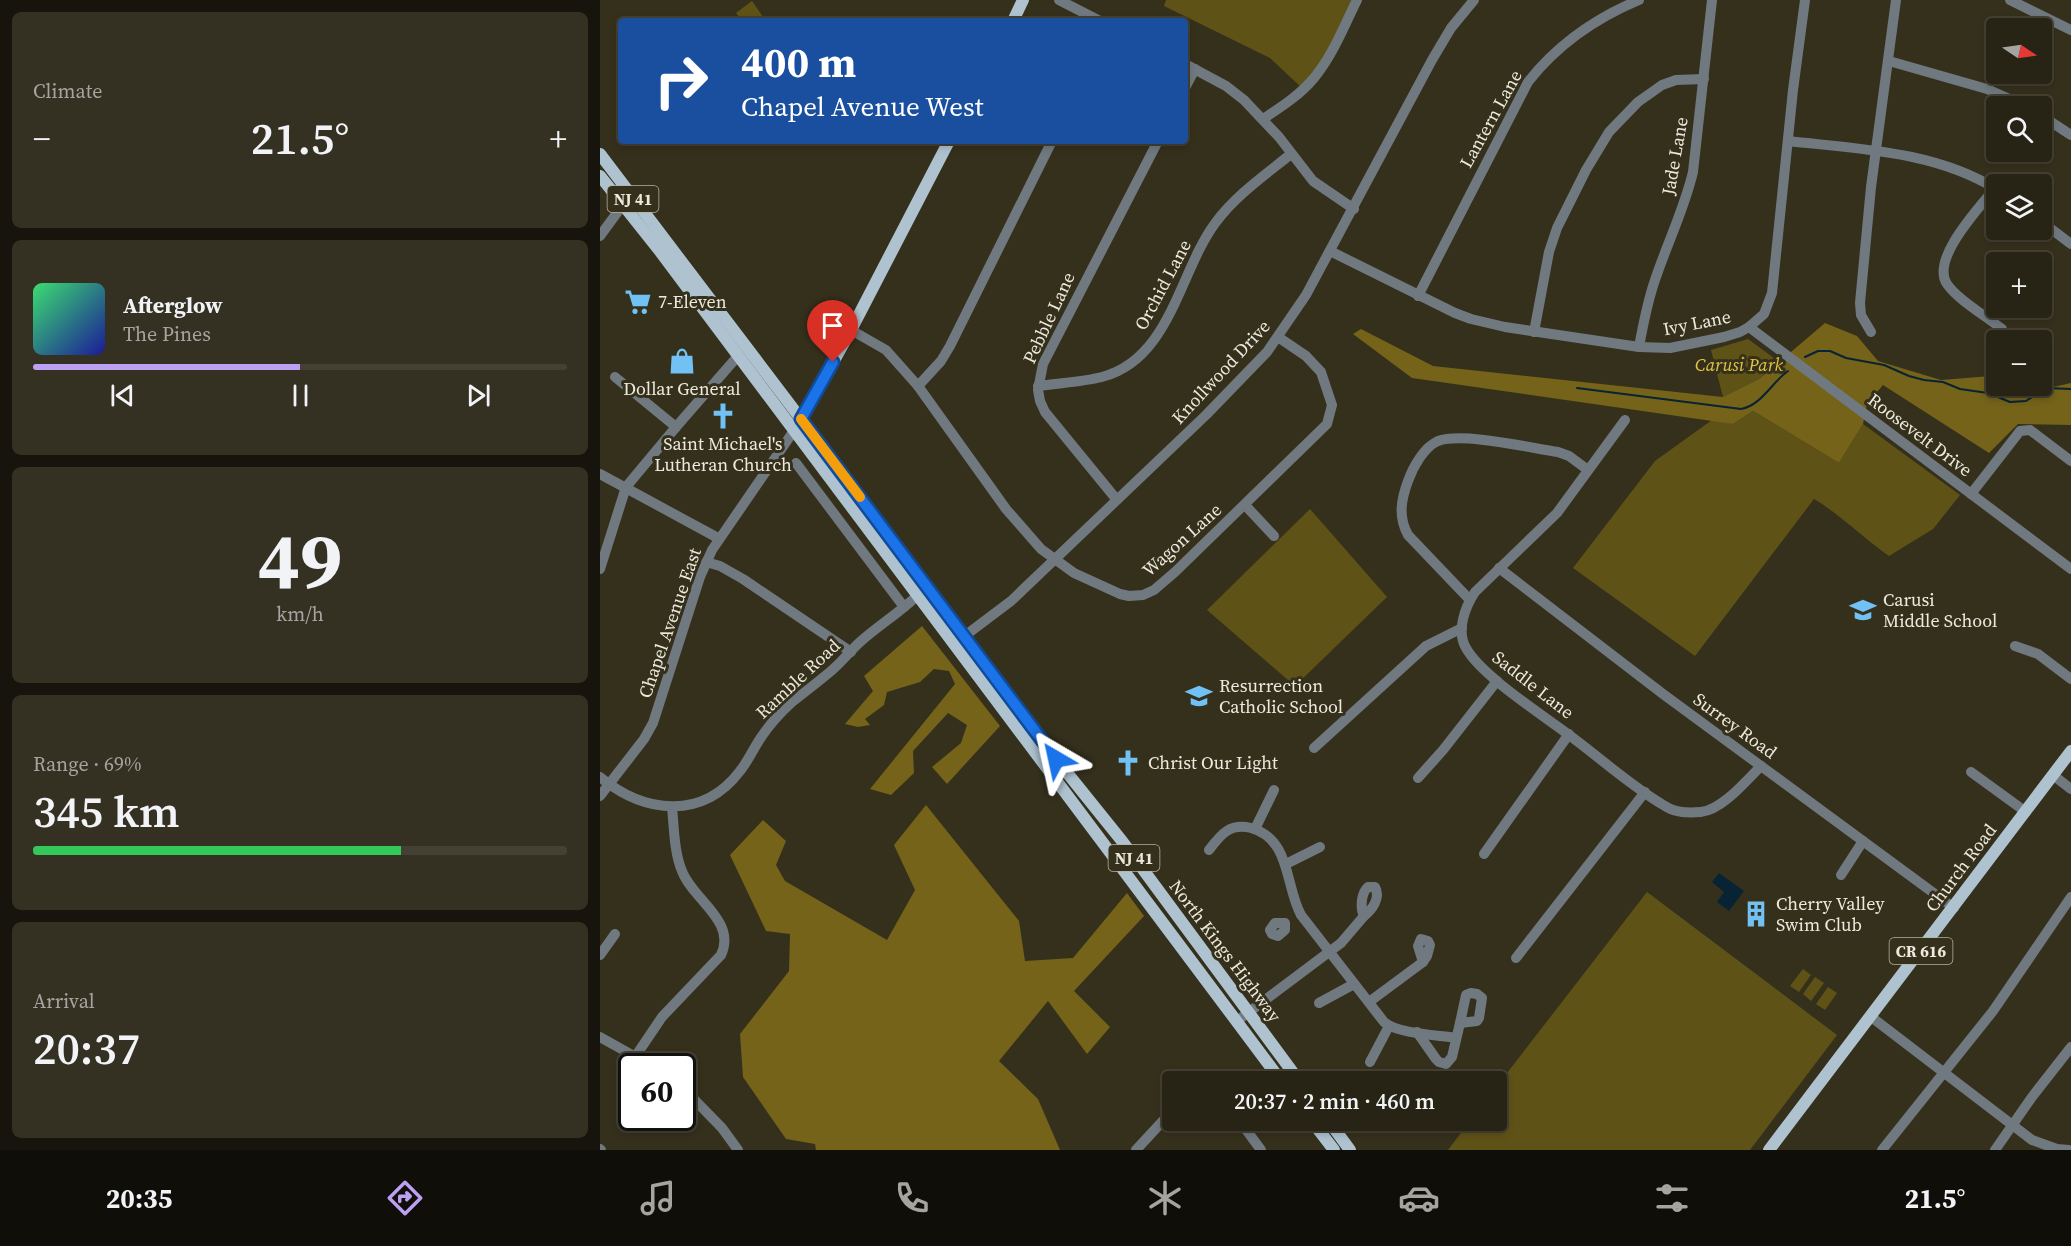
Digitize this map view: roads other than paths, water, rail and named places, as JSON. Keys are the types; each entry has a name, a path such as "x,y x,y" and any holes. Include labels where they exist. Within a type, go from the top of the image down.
{"main road":[{"path":"1014,18 1023,0"},
{"path":"793,432 851,330 947,144"},
{"name":"North Kings Highway","path":"600,154 658,250 1274,1071"},
{"name":"North Kings Highway","path":"600,176 627,200 801,419 1056,759 1122,841 1292,1071"},
{"name":"Church Road","path":"1770,1150 2071,751"},
{"path":"1319,1131 1334,1150"},
{"path":"1336,1131 1350,1150"}],"street":[{"path":"1059,0 1094,18"},
{"path":"1263,119 1289,102 1315,77 1357,0"},
{"name":"Knollwood Drive","path":"954,644 1011,601 1206,415 1268,352 1301,302 1354,209 1432,60 1451,28 1474,0"},
{"name":"Lantern Lane","path":"1418,296 1528,82 1559,48 1599,20 1639,0"},
{"name":"Jade Lane","path":"1639,347 1653,284 1690,183 1712,0"},
{"name":"Ivy Lane","path":"1330,251 1418,296 1472,320 1534,332 1639,347 1670,348 1724,337 1749,327 1764,314 1772,293 1805,0"},
{"path":"1870,332 1861,315 1860,303 1870,187 1896,0"},
{"path":"2010,0 2071,30"},
{"path":"1889,62 1987,89 2003,96"},
{"path":"1190,66 1226,86 1263,119 1313,181 1354,209"},
{"path":"1534,332 1549,252 1557,228 1586,170 1609,132 1638,102 1662,85 1676,80 1704,79"},
{"path":"2052,123 2071,135"},
{"path":"1788,141 1876,151 1928,160 1953,168 1986,183"},
{"path":"918,386 941,361 950,346 1051,144"},
{"name":"Pebble Lane","path":"1117,500 1045,412 1040,401 1038,386 1043,364 1156,144"},
{"name":"Orchid Lane","path":"1038,386 1102,377 1130,364 1146,349 1162,328 1192,262 1215,223 1242,193 1291,154"},
{"path":"600,236 627,200"},
{"path":"1986,201 1952,244 1943,268 1944,278 1953,291 2001,328"},
{"path":"2052,230 2071,244"},
{"name":"Roosevelt Drive","path":"1749,327 2071,569"},
{"name":"Wagon Lane","path":"851,330 886,350 918,386 1006,509 1041,549 1074,573 1120,594 1143,595 1154,590 1175,572 1326,424 1332,405 1321,372 1306,356 1278,338"},
{"path":"600,569 626,487 737,357"},
{"path":"615,377 676,427"},
{"path":"1314,748 1426,646 1462,628 1470,600 1475,592 1557,513 1625,420"},
{"path":"1971,495 2020,431 2030,430 2071,461"},
{"name":"Chapel Avenue East","path":"600,795 604,781 644,739 653,723 700,577 718,538 793,432"},
{"path":"1470,600 1408,535 1402,523 1401,508 1406,487 1412,471 1424,453 1438,441 1461,437 1558,452 1569,456 1588,470"},
{"path":"804,474 805,447"},
{"path":"796,463 904,607"},
{"path":"600,474 718,538"},
{"path":"1245,505 1274,536"},
{"path":"706,562 720,566 743,579 851,652"},
{"name":"Surrey Road","path":"1499,568 1954,909"},
{"name":"Ramble Road","path":"604,781 629,797 658,807 672,807 704,800 718,793 741,770 762,736 790,704 928,586"},
{"name":"Saddle Lane","path":"1462,628 1464,646 1497,681 1645,792 1675,811 1711,810 1731,796 1761,766"},
{"path":"2015,646 2038,654 2071,679"},
{"path":"1418,778 1497,681"},
{"path":"1484,854 1569,734"},
{"path":"1971,772 2026,812"},
{"path":"2052,775 2071,789"},
{"path":"1255,829 1274,790"},
{"path":"1516,958 1645,792"},
{"path":"638,1053 662,1017 721,955 725,947 726,936 723,926 692,889 682,872 678,859 672,807"},
{"path":"1209,850 1223,832 1231,827 1255,829 1273,842 1286,864 1295,904 1293,919 1330,953 1389,1026 1456,1038"},
{"path":"1841,875 1863,841"},
{"path":"1286,864 1320,847"},
{"path":"1882,1150 1993,1011 2071,897"},
{"path":"1237,1021 1341,944 1364,916"},
{"path":"600,955 615,934"},
{"path":"1369,1002 1423,962"},
{"path":"1319,1003 1354,984"},
{"path":"1870,1016 2032,1140 2057,1149 2069,1150"},
{"path":"1417,1032 1442,1064 1449,1062 1460,1023"},
{"path":"1370,1062 1389,1026"},
{"path":"600,1037 628,1053"},
{"path":"1995,1150 2071,1047"},
{"path":"696,1101 722,1128 738,1150"},
{"path":"1136,1150 1162,1122"},
{"path":"1247,1131 1261,1150"}],"water":[{"path":"1719,873 1744,891 1729,911 1717,902 1724,892 1712,882"}],"waterway":[{"path":"1805,357 1818,351 1830,351 1846,358 1884,365 1924,380 1943,382 1960,389 1988,393 2010,402 2026,401 2046,388 2071,389"},
{"path":"1577,388 1741,409 1755,403 1788,371"}],"place":[{"name":"7-Eleven","path":"638,302"},
{"name":"Dollar General","path":"682,361"},
{"name":"Saint Michael's Lutheran Church","path":"723,416"},
{"name":"Carusi Middle School","path":"1863,610"},
{"name":"Resurrection Catholic School","path":"1199,696"},
{"name":"Christ Our Light","path":"1128,763"},
{"name":"Cherry Valley Swim Club","path":"1756,914"}],"park label":[{"name":"Carusi Park","path":"1739,365"}]}
